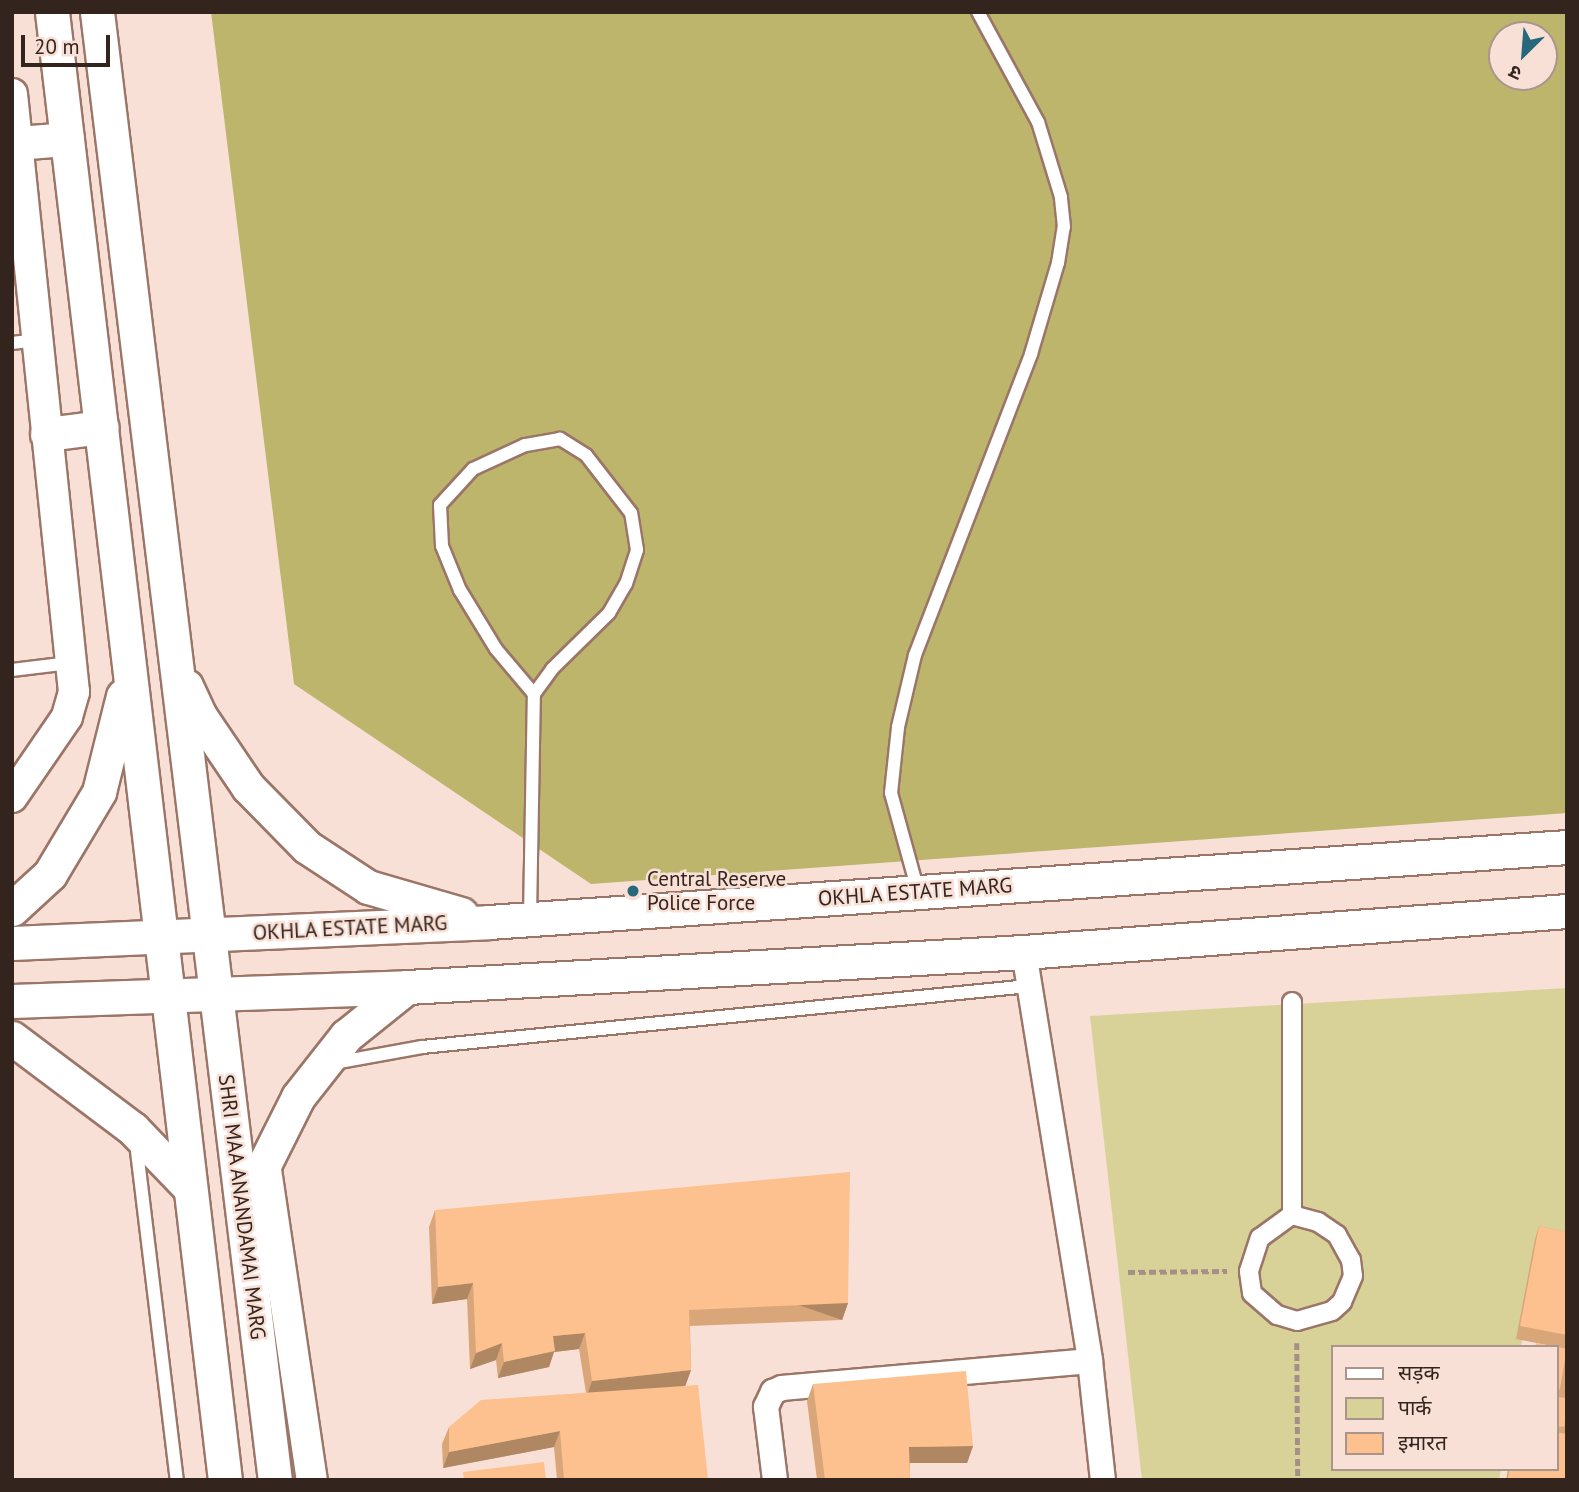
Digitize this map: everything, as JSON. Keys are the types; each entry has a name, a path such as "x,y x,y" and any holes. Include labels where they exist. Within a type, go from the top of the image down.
{"main road":[{"path":"51,12 225,1480"},
{"name":"SHRI MAA ANANDAMAI MARG","path":"97,12 275,1480"},
{"path":"17,163 67,139"},
{"path":"47,434 102,427"},
{"path":"173,655 200,716 247,787 307,847 368,887 489,922"},
{"path":"12,909 50,874 99,792 119,726 129,658"},
{"name":"OKHLA ESTATE MARG","path":"12,943 489,922 1567,847"},
{"path":"12,1001 407,987 1024,952 1567,911"},
{"path":"248,1244 265,1163 298,1097 321,1066 366,1019 407,987"},
{"path":"17,1046 133,1129 190,1188"}],"street":[{"path":"12,94 25,341 47,434 74,692 66,717 12,797"},
{"path":"1024,952 1090,1361 1103,1480"},
{"path":"1292,1002 1292,1215"},
{"name":"SHRI MAA ANANDAMAI MARG","path":"265,1163 312,1480"},
{"path":"1292,1215 1318,1222 1337,1235 1351,1260 1353,1276 1342,1302 1332,1311 1297,1321 1277,1315 1252,1293 1249,1271 1260,1238 1292,1215"},
{"path":"775,1480 766,1407 774,1392 782,1388 1090,1361"}],"lane":[{"path":"918,891 891,793 898,727 915,655 1031,354 1058,263 1064,227 1061,197 1038,122 978,12"},
{"path":"530,918 534,694 552,669 609,613 626,584 637,550 631,513 586,455 560,439 525,445 473,469 440,505 442,547 460,590 496,649 534,694"},
{"path":"12,670 71,663"},
{"path":"321,1066 422,1047 1029,986"},
{"path":"133,1129 177,1480"}],"path":[{"path":"1128,1272 1249,1271"},
{"path":"1297,1321 1297,1480"}],"green space":[{"path":"1567,988 1567,1258 1536,1255 1521,1345 1330,1345 1330,1471 1501,1471 1499,1480 1142,1480 1090,1016"}],"shaded area":[{"path":"211,12 1567,12 1567,813 591,884 294,684"}],"building":[{"path":"850,1172 848,1303 689,1310 691,1370 592,1381 585,1333 553,1336 555,1351 504,1362 502,1343 476,1353 473,1283 438,1287 435,1210"},
{"path":"1539,1226 1567,1232 1567,1335 1520,1326"},
{"path":"1558,1347 1567,1349 1560,1389 1558,1389"},
{"path":"966,1371 973,1446 909,1447 910,1480 825,1480 813,1384"},
{"path":"698,1385 708,1480 564,1480 560,1431 449,1452 449,1427 481,1400"},
{"path":"1558,1397 1567,1398 1564,1427 1558,1426"},
{"path":"1558,1432 1567,1434 1566,1480 1508,1478 1510,1471 1558,1471"},
{"path":"544,1462 546,1480 464,1480 463,1472"}],"place":[{"name":"Central Reserve Police Force","path":"633,891"}]}
